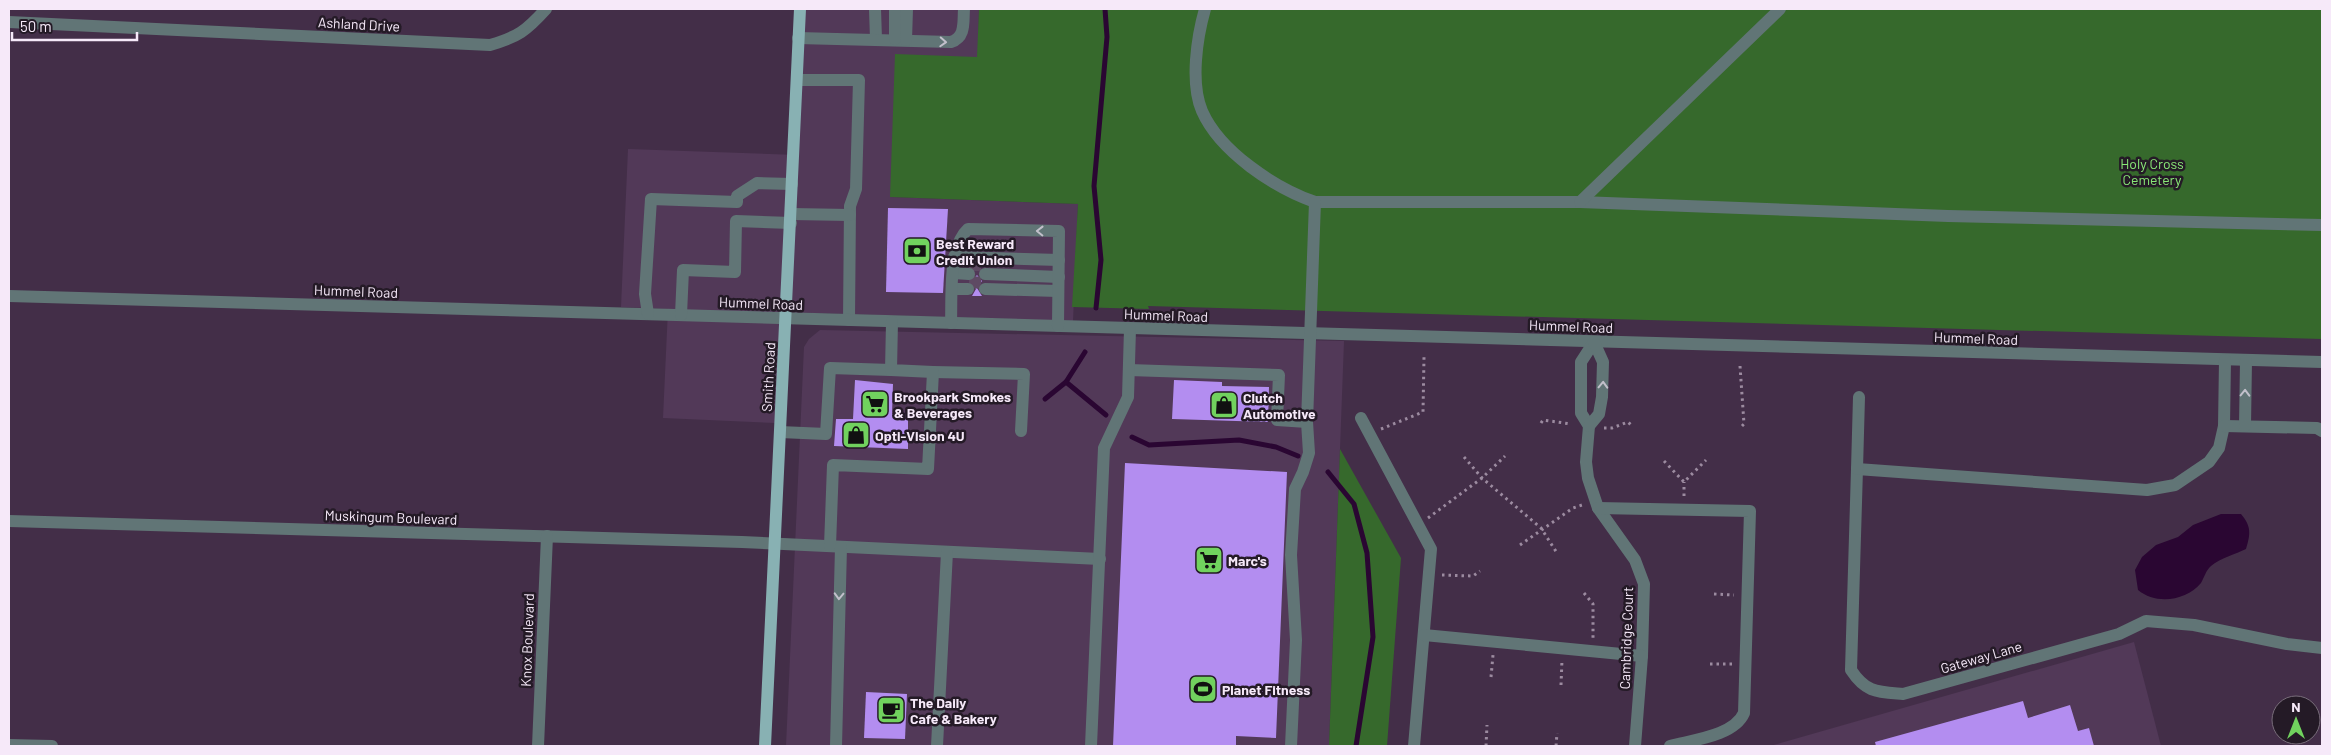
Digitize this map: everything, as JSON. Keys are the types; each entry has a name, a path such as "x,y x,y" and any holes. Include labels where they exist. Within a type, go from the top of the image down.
{"main road":[{"name":"Smith Road","path":"765,746 773,544 787,318 800,9"}],"street":[{"name":"Ashland Drive","path":"9,22 490,45 513,39 533,23 546,9"},
{"path":"875,9 876,39"},
{"path":"895,9 900,39"},
{"path":"900,39 907,9"},
{"path":"798,38 900,39 951,42 958,40 963,33 964,9"},
{"path":"1204,9 1199,31 1196,79 1201,110 1221,139 1249,165 1296,196 1315,202 1580,202 1948,216 2322,225"},
{"path":"1580,202 1780,9"},
{"path":"797,80 859,80 856,189 850,206 849,320"},
{"path":"681,315 683,270 735,272 737,196 757,183 792,184"},
{"path":"648,314 646,294 651,199 737,202"},
{"path":"1292,746 1296,640 1291,555 1295,489 1309,453 1307,422 1315,202"},
{"path":"736,221 850,215"},
{"path":"951,323 954,273 961,236 968,229 1059,231 1058,326"},
{"path":"954,273 1058,276"},
{"path":"954,273 969,278 954,273"},
{"path":"1058,276 985,278 1058,276"},
{"name":"Hummel Road","path":"9,296 2322,362"},
{"path":"891,370 892,322"},
{"path":"1091,746 1104,448 1113,426 1126,404 1130,328"},
{"name":"Cambridge Court","path":"1589,426 1581,413 1581,362 1594,342"},
{"name":"Cambridge Court","path":"1594,342 1603,362 1602,397 1599,414 1589,426 1586,462 1588,478 1598,508 1628,549 1641,572 1645,601 1635,746"},
{"path":"1857,469 2147,490 2175,485 2209,462 2219,448 2224,426 2225,360"},
{"path":"2244,426 2246,361"},
{"path":"780,432 826,434 830,368 1024,374 1021,431"},
{"path":"1129,370 1279,375 1277,420 1307,422"},
{"path":"836,746 833,465 928,469 933,372"},
{"name":"Gateway Lane","path":"1859,397 1851,670 1859,682 1874,692 1903,694 1961,679 2119,634 2146,621 2194,624 2287,644 2322,648"},
{"path":"1361,418 1431,549 1414,746"},
{"path":"2224,426 2317,428 2322,431"},
{"path":"1598,508 1750,511 1744,713 1741,721 1729,730 1670,746"},
{"name":"Muskingum Boulevard","path":"9,521 835,546 1100,559"},
{"name":"Knox Boulevard","path":"538,746 547,536"},
{"path":"937,746 947,552"},
{"path":"1424,635 1642,656"},
{"path":"9,745 52,746"}],"path":[{"path":"1389,425 1423,412 1424,357"},
{"path":"1740,366 1744,424 1741,427"},
{"path":"1541,423 1543,420 1574,424"},
{"path":"1604,428 1612,428 1628,422 1631,425"},
{"path":"1464,456 1482,478 1542,530 1557,553"},
{"path":"1436,514 1482,478 1505,456"},
{"path":"1664,461 1684,484 1706,460"},
{"path":"1520,544 1573,508"},
{"path":"1451,576 1473,576 1480,572"},
{"path":"1584,593 1593,604 1594,627"},
{"path":"1714,594 1725,594"},
{"path":"1710,664 1724,664"},
{"path":"1491,677 1492,665"},
{"path":"1560,685 1562,671"},
{"path":"1486,746 1487,725"},
{"path":"1556,746 1557,733"}],"shaded area":[{"path":"805,9 979,9 978,57 890,197 1078,204 1073,321 780,312 776,423 663,418 668,309 621,307 628,149 798,155"},
{"path":"820,330 1344,341 1329,746 786,746 804,347 809,339"},
{"path":"2221,514 2241,514 2244,518 2249,530 2246,549 2215,563 2206,572 2201,583 2187,594 2171,599 2162,599 2145,595 2138,590 2135,570 2142,557 2156,545 2178,537 2193,525"},
{"path":"2134,642 2161,746 1770,746"}],"green space":[{"name":"Holy Cross Cemetery","path":"979,9 2322,9 2322,339 1148,306 1149,309 1072,307 1078,204 890,197 895,54 977,57"},
{"path":"1340,449 1401,558 1387,746 1329,746"}],"building":[{"name":"Best Reward Credit Union","path":"888,208 948,209 943,293 886,292"},
{"path":"977,275 982,281 977,288 982,296 972,296 976,289 971,282"},
{"path":"855,380 893,384 892,414 908,414 908,449 834,446 836,419 853,419"},
{"path":"1174,380 1222,382 1222,386 1269,387 1268,422 1172,419"},
{"path":"1125,463 1287,472 1276,738 1236,736 1236,746 1113,746"},
{"name":"The Daily Cafe & Bakery","path":"866,692 907,694 905,739 864,738"},
{"path":"2023,701 2028,718 2070,705 2078,731 2089,728 2094,746 1876,746 1875,742"}],"waterway":[{"path":"1096,308 1101,260 1094,186 1107,37 1105,9"},
{"path":"1085,352 1066,382 1106,415"},
{"path":"1045,399 1066,382"},
{"path":"1132,437 1149,445 1239,440 1276,447 1298,456"},
{"path":"1328,472 1354,504 1367,553 1373,637 1356,746"}],"tunnel":[{"path":"969,265 985,265"},
{"path":"969,282 985,283"}],"place":[{"name":"Best Reward Credit Union","path":"917,251"},
{"name":"Brookpark Smokes & Beverages","path":"875,404"},
{"name":"Clutch Automotive","path":"1224,405"},
{"name":"Opti-Vision 4U","path":"856,435"},
{"name":"Marc's","path":"1209,560"},
{"name":"Planet Fitness","path":"1203,689"},
{"name":"The Daily Cafe & Bakery","path":"891,710"}]}
